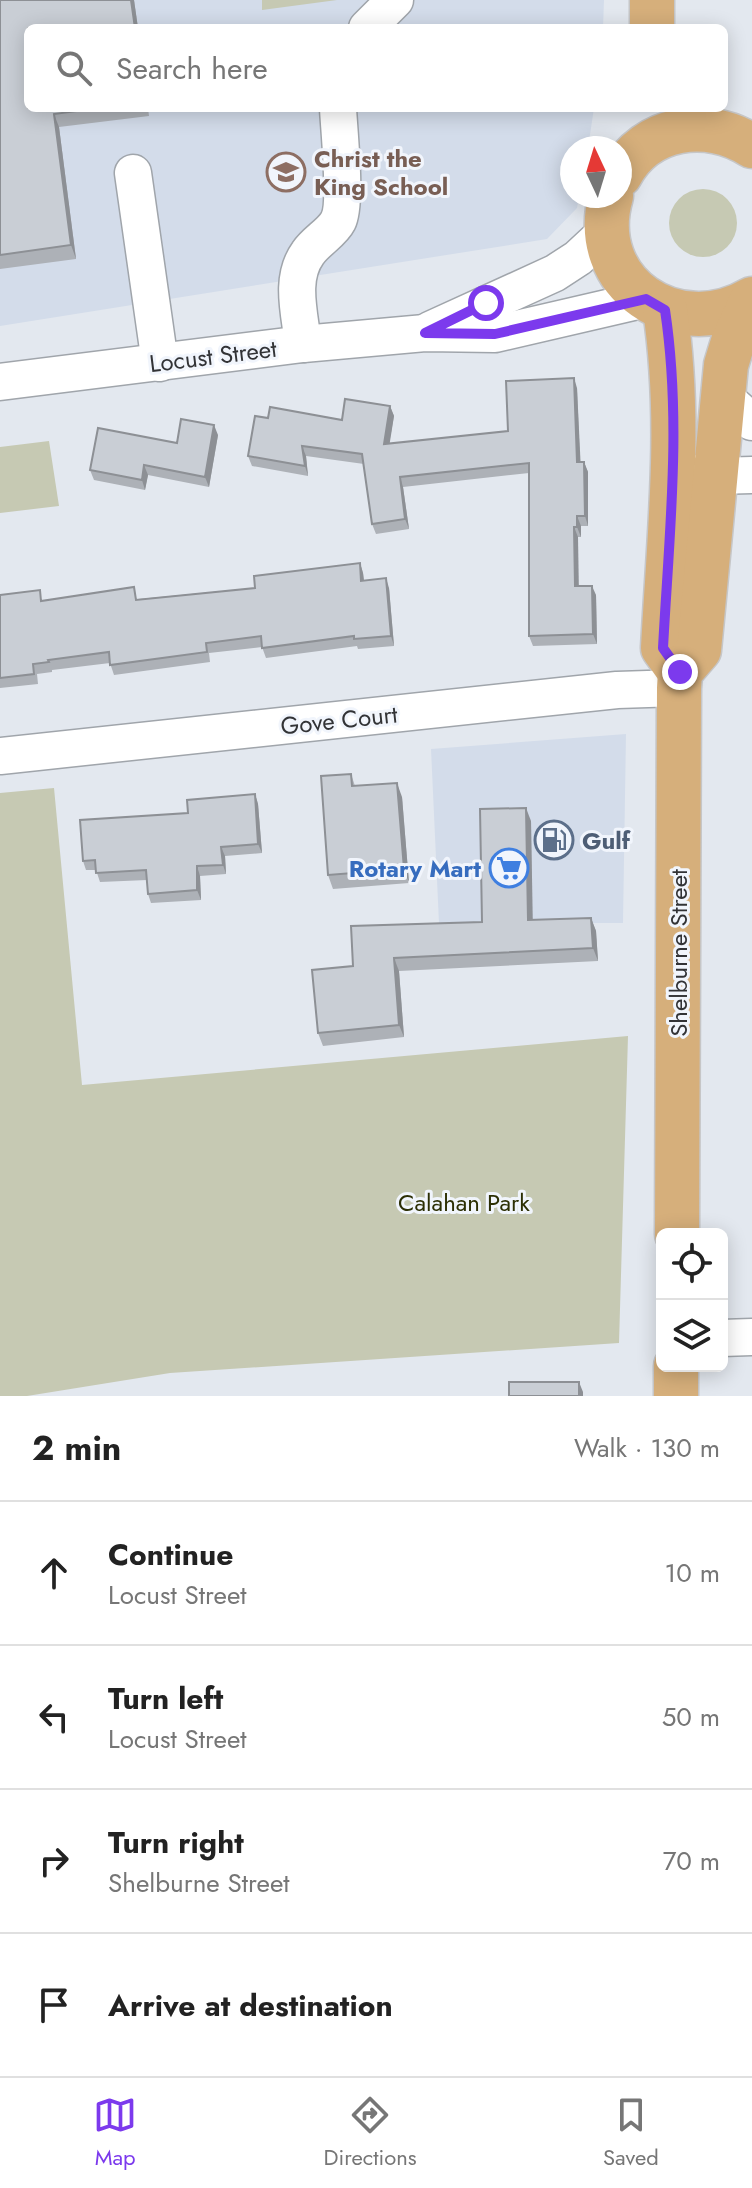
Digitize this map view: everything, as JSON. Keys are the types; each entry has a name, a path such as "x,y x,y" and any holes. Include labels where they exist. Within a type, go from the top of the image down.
{"main road":[{"path":"632,139 639,112"},
{"path":"632,159 649,142 668,134 688,129 730,131"},
{"path":"609,214 618,269 628,283 655,304 686,314 711,314 752,299"},
{"path":"680,680 699,650 714,474 737,409 733,342 752,299"},
{"path":"655,304 671,351 675,408 714,474"},
{"name":"Shelburne Street","path":"677,1228 680,680"},
{"path":"676,1372 676,1396"}],"street":[{"path":"371,24 395,0"},
{"path":"303,344 297,278 309,251 339,220 342,203 338,112"},
{"path":"133,173 160,363"},
{"name":"Locust Street","path":"425,333 555,273 578,258 609,214"},
{"name":"Locust Street","path":"0,382 303,344 425,333 495,334 655,304"},
{"name":"Gove Court","path":"0,756 617,690 680,680"},
{"path":"728,1338 752,1337"}],"shaded area":[{"name":"Christ the King School","path":"0,0 604,0 603,24 24,24 24,112 593,112 590,136 560,136 560,208 577,208 547,239 0,326"},
{"path":"626,734 623,923 439,923 431,749"}],"green space":[{"path":"262,0 337,0 262,10"},
{"path":"710,189 731,204 737,223 735,236 727,247 710,257 696,257 679,247 671,236 669,216 679,199 690,191"},
{"path":"49,441 59,506 0,513 0,447"},
{"name":"Calahan Park","path":"54,788 82,1085 628,1036 619,1343 170,1373 27,1396 0,1396 0,793"}],"building":[{"path":"0,0 131,0 134,24 24,24 24,112 69,112 54,114 71,245 0,255"},
{"path":"574,378 577,462 584,462 585,516 577,516 577,527 574,527 575,586 592,586 593,634 529,636 529,463 400,477 405,519 372,524 362,454 302,446 305,466 248,456 255,416 268,418 270,407 342,420 345,399 390,406 384,444 508,431 506,381"},
{"path":"181,419 214,425 205,477 144,465 142,480 90,470 98,428 177,443"},
{"path":"360,563 361,581 386,578 391,636 354,639 354,636 262,648 261,636 206,643 207,652 110,665 109,652 48,660 33,664 34,674 0,678 0,595 40,590 41,601 134,587 136,600 255,588 254,576"},
{"path":"351,774 352,786 397,783 404,869 328,875 321,776"},
{"path":"255,794 258,844 221,847 223,865 197,866 197,890 148,894 146,870 96,873 95,860 83,861 80,820 188,813 187,800"},
{"path":"526,808 528,920 591,918 593,948 394,958 399,1025 318,1033 312,970 353,966 351,926 482,922 480,809"},
{"path":"509,1382 579,1382 579,1396 509,1396"}],"place":[{"name":"Christ the King School","path":"286,172"},
{"name":"Gulf","path":"554,840"},
{"name":"Rotary Mart","path":"509,868"}],"route":[{"path":"486,303 425,333 495,334 646,299 665,310 675,408 663,648 680,672"}]}
